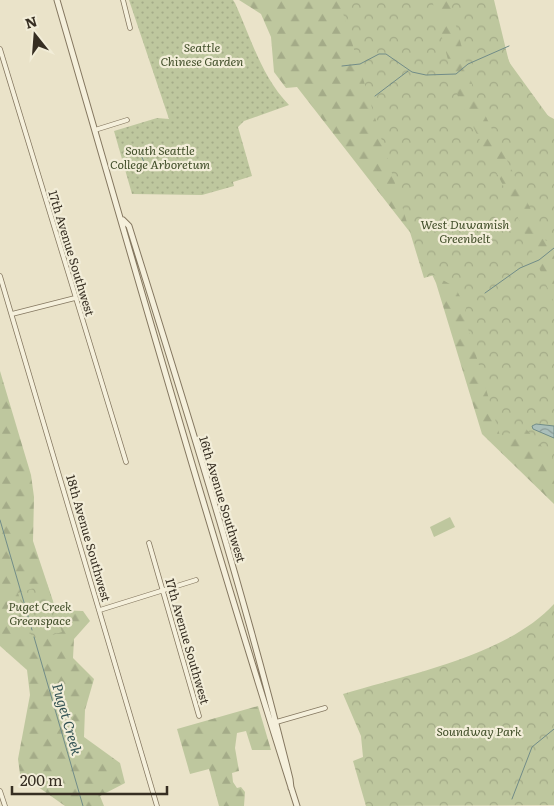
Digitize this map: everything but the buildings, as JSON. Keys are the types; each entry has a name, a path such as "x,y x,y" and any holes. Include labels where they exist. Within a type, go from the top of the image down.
{"street":[{"name":"16th Avenue Southwest","path":"57,0 122,219 123,229 274,723"},
{"path":"123,0 130,28"},
{"name":"17th Avenue Southwest","path":"0,49 126,462"},
{"path":"95,130 126,120"},
{"name":"16th Avenue Southwest","path":"122,219 129,226 264,672 288,786 291,788 296,806"},
{"name":"18th Avenue Southwest","path":"0,276 157,806"},
{"path":"12,314 75,298"},
{"name":"17th Avenue Southwest","path":"149,543 199,716"},
{"path":"100,610 196,580"},
{"path":"274,723 325,708"},
{"path":"0,791 5,806"}],"green space":[{"path":"129,0 233,0 264,69 279,94 289,105 244,121 238,127 252,176 233,182 234,186 202,195 132,194 114,131 157,118 169,119"},
{"path":"239,0 490,0 505,50 520,83 529,98 554,119 554,504 482,434 436,283 416,240 297,87 286,88 274,72 271,37 261,14"},
{"name":"West Duwamish Greenbelt","path":"339,0 432,0 458,97 510,199 554,303 554,460 526,429 500,436 464,315 466,308 455,287 434,275 424,278"},
{"name":"West Duwamish Greenbelt","path":"449,0 494,0 509,62 554,124 554,249 551,240 546,241 474,92"},
{"path":"0,371 31,475 34,497 33,541 56,610 83,611 90,621 74,639 73,658 94,679 85,710 84,737 120,763 125,783 100,796 104,806 65,806 20,774 18,759 30,695 27,670 0,646"},
{"path":"450,517 455,527 434,537 430,527"},
{"name":"Puget Creek Greenspace","path":"47,584 62,632 33,641 18,593"},
{"name":"Soundway Park","path":"554,604 554,805 366,806 353,761 363,757 361,736 343,694 455,661 484,650 534,622"},
{"path":"258,706 271,750 252,750 246,731 237,733 235,748 239,771 232,773 233,782 237,788 241,787 245,792 244,806 219,806 209,769 190,774 177,729"}],"water":[{"path":"536,424 554,426 554,438 533,429 532,426"}],"waterway":[{"path":"342,66 360,64 379,54 386,54 412,72 426,75 456,74 468,64 509,46"},
{"path":"375,96 408,71"},
{"path":"136,153 140,153 145,164"},
{"path":"485,293 520,268 539,260 554,248"},
{"name":"Puget Creek","path":"0,520 32,630"},
{"name":"Puget Creek","path":"34,637 83,806"},
{"path":"512,799 532,747 554,729"}],"park label":[{"name":"Seattle Chinese Garden","path":"202,54"},
{"name":"South Seattle College Arboretum","path":"160,157"}]}
